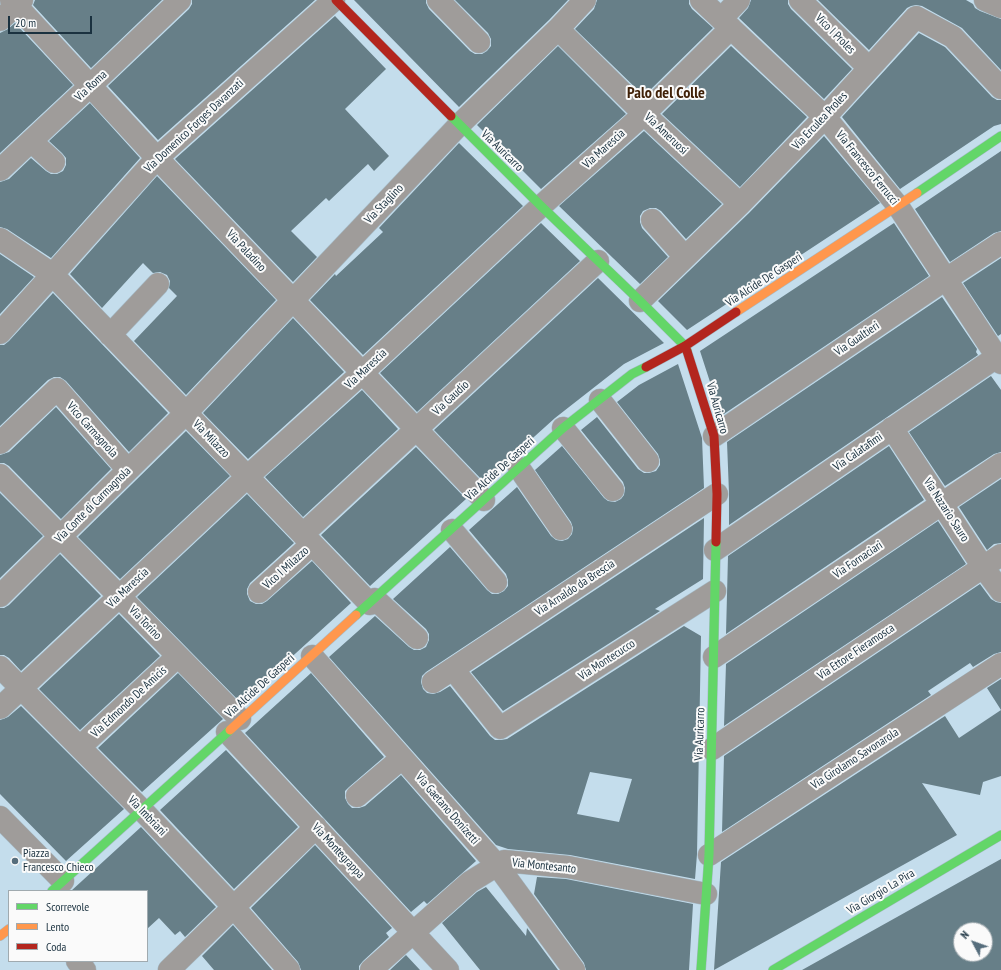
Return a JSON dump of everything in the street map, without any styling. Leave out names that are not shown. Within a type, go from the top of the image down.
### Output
[{"type":"street","name":"Via Roma","points":[[0,170],[180,0]]},
{"type":"street","name":"Via Auricarro","points":[[335,0],[459,126],[640,300],[685,346],[714,436],[717,494],[709,855],[701,970]]},
{"type":"street","name":"Via Domenico Forges Davanzati","points":[[0,333],[157,158],[335,0]]},
{"type":"street","points":[[438,0],[479,42]]},
{"type":"street","name":"Via Staglino","points":[[186,413],[459,126],[558,30],[585,0]]},
{"type":"street","name":"Via Francesco Ferrucci","points":[[701,0],[825,117],[898,206],[1000,358]]},
{"type":"street","name":"Via Marescia","points":[[0,708],[247,477],[362,373],[541,206],[644,114],[726,24],[739,0]]},
{"type":"street","name":"Vico I Proles","points":[[800,0],[869,68]]},
{"type":"street","points":[[985,0],[1001,7]]},
{"type":"street","name":"Via Paladino","points":[[16,2],[90,86],[157,158],[484,500]]},
{"type":"street","points":[[0,20],[16,2]]},
{"type":"street","name":"Via Erculea Proles","points":[[640,300],[740,204],[825,117],[916,17],[953,37],[1001,88]]},
{"type":"street","name":"Via Ameruosi","points":[[558,30],[644,114],[740,204]]},
{"type":"street","name":"Via Alcide De Gasperi","points":[[58,886],[563,428],[632,374],[685,346],[898,206],[1001,136]]},
{"type":"street","points":[[32,141],[54,162]]},
{"type":"street","points":[[652,220],[685,257]]},
{"type":"street","name":"Via Milazzo","points":[[0,239],[52,274],[307,539],[372,602],[417,638]]},
{"type":"street","name":"Via Gualtieri","points":[[714,436],[1001,243]]},
{"type":"street","name":"Via Gaudio","points":[[307,539],[416,430],[598,261]]},
{"type":"street","points":[[110,334],[158,284]]},
{"type":"street","name":"Via Calatafimi","points":[[715,550],[892,428],[1000,358]]},
{"type":"street","name":"Vico Carmagnola","points":[[0,443],[56,389],[128,470]]},
{"type":"street","points":[[600,400],[648,461]]},
{"type":"street","name":"Via Conte di Carmagnola","points":[[0,596],[186,413]]},
{"type":"street","points":[[563,428],[612,490]]},
{"type":"street","name":"Via Nazario Sauro","points":[[892,428],[1001,592]]},
{"type":"street","name":"Via Fornaciari","points":[[714,657],[1001,464]]},
{"type":"street","points":[[519,468],[561,529]]},
{"type":"street","name":"Via Torino","points":[[0,475],[178,656],[234,726]]},
{"type":"street","name":"Via Arnaldo da Brescia","points":[[433,682],[717,494]]},
{"type":"street","points":[[452,530],[496,582]]},
{"type":"street","name":"Vico I Milazzo","points":[[259,592],[307,539]]},
{"type":"street","name":"Via Ettore Fieramosca","points":[[712,749],[1001,555]]},
{"type":"street","name":"Via Montecucco","points":[[453,669],[500,728],[714,591]]},
{"type":"street","name":"Via Edmondo De Amicis","points":[[80,747],[178,656]]},
{"type":"street","name":"Via Gaetano Donizetti","points":[[312,656],[497,865],[574,970]]},
{"type":"street","name":"Via Girolamo Savonarola","points":[[709,855],[1001,664]]},
{"type":"street","name":"Via Imbriani","points":[[0,667],[142,810],[234,907],[289,970]]},
{"type":"street","name":"Via Montegrappa","points":[[234,726],[316,827],[448,970]]},
{"type":"street","points":[[357,796],[402,758]]},
{"type":"street","points":[[0,817],[58,886]]},
{"type":"street","points":[[168,970],[316,827]]},
{"type":"street","name":"Via Giorgio La Pira","points":[[773,970],[1001,835]]},
{"type":"street","name":"Via Montesanto","points":[[371,970],[470,882],[504,861],[568,867],[706,894]]},
{"type":"street","points":[[0,936],[8,930]]},
{"type":"street","points":[[78,962],[85,970]]},
{"type":"building","points":[[35,0],[162,0],[91,68],[33,5]]},
{"type":"building","points":[[192,0],[315,0],[158,140],[108,86],[189,9],[192,4]]},
{"type":"building","points":[[354,0],[426,0],[429,9],[470,51],[475,54],[482,54],[491,46],[491,39],[488,33],[455,0],[568,0],[459,107]]},
{"type":"building","points":[[597,0],[689,0],[689,4],[692,9],[713,28],[644,96],[575,29],[594,9]]},
{"type":"building","points":[[751,0],[788,0],[788,4],[791,9],[852,69],[824,99],[739,18],[748,8]]},
{"type":"building","points":[[818,0],[966,0],[980,11],[1001,19],[1001,70],[962,28],[922,6],[916,5],[907,8],[869,50]]},
{"type":"building","points":[[335,16],[386,69],[345,109],[389,156],[374,171],[368,164],[329,201],[326,198],[291,231],[317,257],[293,282],[175,159]]},
{"type":"building","points":[[15,23],[73,85],[0,153],[0,33]]},
{"type":"building","points":[[919,33],[945,47],[992,97],[997,100],[1001,100],[1001,124],[994,126],[900,189],[842,117]]},
{"type":"building","points":[[558,46],[626,114],[541,189],[477,125]]},
{"type":"building","points":[[731,46],[807,117],[740,187],[662,114]]},
{"type":"building","points":[[90,103],[140,158],[51,258],[7,229],[0,227],[0,182],[9,179],[31,158],[51,174],[57,174],[63,171],[66,165],[66,158],[49,141]]},
{"type":"building","points":[[644,131],[722,204],[686,239],[661,211],[656,208],[650,208],[643,211],[640,216],[642,228],[668,257],[640,284],[559,206]]},
{"type":"building","points":[[824,136],[880,203],[687,330],[658,301],[749,213]]},
{"type":"building","points":[[459,143],[523,206],[363,355],[310,300],[335,274],[336,276],[383,232],[379,228]]},
{"type":"building","points":[[1001,151],[1001,231],[994,233],[950,262],[915,209]]},
{"type":"building","points":[[157,176],[276,300],[186,395],[134,341],[177,296],[169,288],[170,281],[167,275],[160,272],[153,273],[143,263],[102,308],[70,274]]},
{"type":"building","points":[[541,223],[580,261],[417,412],[380,373]]},
{"type":"building","points":[[894,223],[929,276],[721,416],[700,351]]},
{"type":"building","points":[[0,254],[34,277],[0,314]]},
{"type":"building","points":[[1001,258],[1001,334],[998,336],[963,283]]},
{"type":"building","points":[[598,278],[664,343],[624,364],[555,418],[484,482],[434,430]]},
{"type":"building","points":[[53,293],[168,413],[129,452],[66,381],[60,377],[54,377],[48,380],[0,426],[0,345],[4,345],[9,341]]},
{"type":"building","points":[[942,297],[977,349],[976,352],[978,355],[729,525],[727,442]]},
{"type":"building","points":[[293,318],[344,372],[248,459],[203,413]]},
{"type":"building","points":[[678,364],[702,438],[704,488],[426,672],[422,676],[421,682],[423,689],[427,693],[433,694],[450,686],[490,736],[495,740],[501,740],[507,739],[684,626],[701,636],[697,854],[695,879],[570,855],[508,849],[496,845],[329,657],[375,616],[409,647],[414,650],[420,650],[426,647],[429,640],[429,634],[426,629],[393,599],[450,547],[487,590],[492,594],[498,594],[504,591],[508,586],[506,574],[469,530],[517,487],[551,536],[556,540],[562,541],[568,539],[572,534],[573,528],[571,522],[535,470],[562,446],[604,498],[608,501],[615,502],[621,499],[624,495],[625,488],[623,482],[581,430],[597,417],[638,469],[644,473],[656,471],[660,465],[658,454],[617,402],[639,385]],"holes":[[[590,772],[632,779],[619,822],[577,814]]]},
{"type":"building","points":[[991,376],[1001,390],[1001,452],[994,454],[945,486],[909,432]]},
{"type":"building","points":[[362,390],[398,429],[303,517],[265,477]]},
{"type":"building","points":[[56,407],[111,469],[61,519],[9,466],[4,463],[0,463],[0,455],[9,452]]},
{"type":"building","points":[[186,431],[230,476],[120,579],[78,537]]},
{"type":"building","points":[[889,446],[924,500],[726,634],[728,556]]},
{"type":"building","points":[[416,447],[466,499],[370,586],[321,535]]},
{"type":"building","points":[[1001,479],[1001,543],[994,544],[987,550],[959,507]]},
{"type":"building","points":[[0,493],[43,536],[0,578]]},
{"type":"building","points":[[247,494],[294,543],[250,583],[247,589],[247,594],[250,601],[256,604],[262,604],[267,601],[312,561],[351,603],[241,703],[137,597]]},
{"type":"building","points":[[704,518],[703,579],[655,609],[660,611],[503,711],[471,672]]},
{"type":"building","points":[[938,521],[966,564],[724,726],[726,664]]},
{"type":"building","points":[[60,554],[101,596],[21,671],[9,658],[4,655],[0,655],[0,608],[4,608],[9,605]]},
{"type":"building","points":[[980,584],[991,599],[1001,603],[1001,652],[994,654],[973,667],[970,663],[928,691],[931,695],[722,832],[724,756]]},
{"type":"building","points":[[119,614],[160,656],[80,730],[39,689]]},
{"type":"building","points":[[178,673],[223,719],[142,792],[98,748]]},
{"type":"building","points":[[311,673],[384,757],[345,791],[345,798],[348,804],[352,808],[365,806],[401,775],[476,861],[427,904],[424,901],[411,912],[245,733]]},
{"type":"building","points":[[1001,679],[1001,710],[987,688]]},
{"type":"building","points":[[21,706],[124,809],[66,861],[0,794],[0,720],[8,717]]},
{"type":"building","points":[[1001,710],[1001,776],[983,782],[980,795],[922,783],[957,835],[714,970],[721,862],[945,716],[959,738]]},
{"type":"building","points":[[226,750],[298,827],[234,889],[160,810]]},
{"type":"building","points":[[141,827],[216,907],[185,937],[180,931],[175,935],[159,918],[148,928],[148,890],[72,890]]},
{"type":"building","points":[[315,845],[392,928],[386,933],[389,937],[363,961],[359,966],[359,970],[301,970],[298,962],[251,908]]},
{"type":"building","points":[[1001,859],[1001,970],[802,970]]},
{"type":"building","points":[[537,877],[566,879],[693,904],[689,970],[586,970],[584,963],[534,894]]},
{"type":"building","points":[[486,887],[526,936],[527,928],[558,970],[480,970],[442,923],[477,892]]},
{"type":"building","points":[[233,925],[272,970],[214,970],[202,956]]},
{"type":"building","points":[[406,955],[420,970],[390,970]]},
{"type":"traffic: fast","points":[[451,116],[541,206],[640,301],[685,346],[687,351]]},
{"type":"traffic: fast","points":[[917,193],[1001,136]]},
{"type":"traffic: fast","points":[[356,615],[563,428],[632,374],[646,367]]},
{"type":"traffic: fast","points":[[701,970],[709,855],[716,542]]},
{"type":"traffic: fast","points":[[53,890],[230,730]]},
{"type":"traffic: fast","points":[[773,970],[1001,835]]},
{"type":"traffic: slow","points":[[736,312],[917,193]]},
{"type":"traffic: slow","points":[[230,730],[356,615]]},
{"type":"traffic: slow","points":[[0,936],[8,930]]},
{"type":"traffic: jam","points":[[336,0],[451,116]]},
{"type":"traffic: jam","points":[[646,367],[685,346],[736,312]]},
{"type":"traffic: jam","points":[[687,351],[714,436],[717,494],[716,542]]},
{"type":"place","name":"Piazza Francesco Chieco","points":[[15,861]]},
{"type":"district","name":"Palo del Colle","points":[[666,93]]}]
